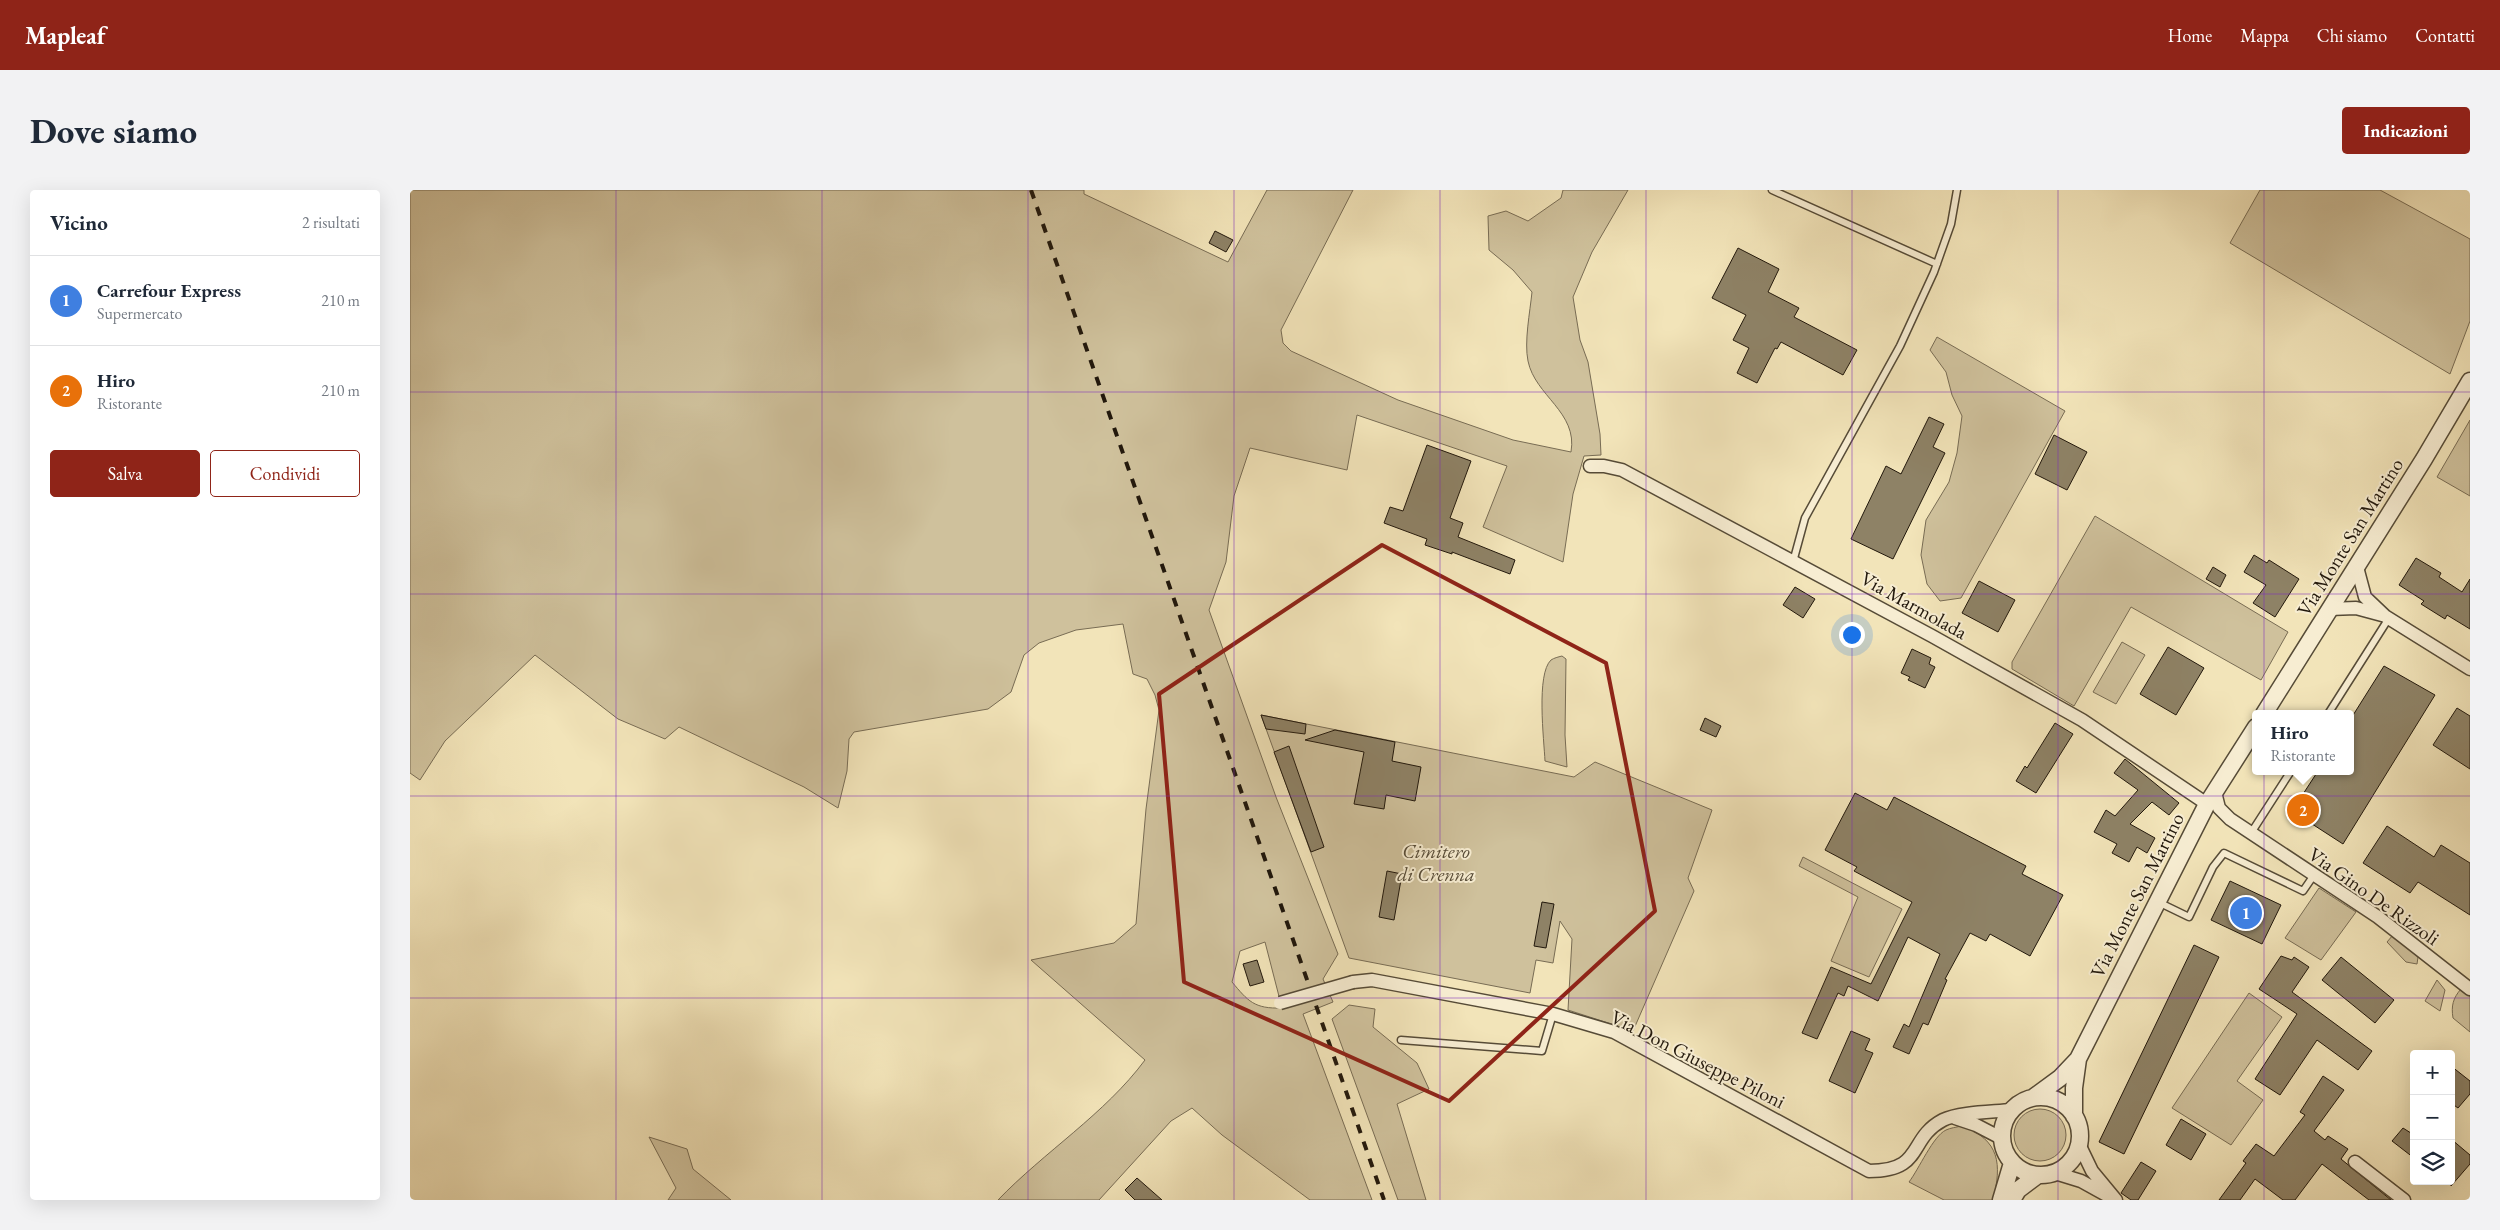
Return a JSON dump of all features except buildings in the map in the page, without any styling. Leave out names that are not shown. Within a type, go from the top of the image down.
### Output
[{"type":"street","name":"Via Monte San Martino","points":[[2266,710],[2424,460],[2470,381]]},
{"type":"street","name":"Via Marmolada","points":[[1590,466],[1604,466],[1622,470],[2082,720],[2207,805]]},
{"type":"street","points":[[2357,567],[2365,597],[2387,617],[2470,669]]},
{"type":"street","points":[[2329,609],[2356,608],[2387,617]]},
{"type":"street","name":"Via Monte San Martino","points":[[2034,1098],[2060,1078],[2078,1059],[2207,805],[2252,733]]},
{"type":"street","name":"Via Gino De Rizzoli","points":[[2207,805],[2217,817],[2230,819]]},
{"type":"street","name":"Via Gino De Rizzoli","points":[[2207,805],[2219,808],[2230,819],[2378,917],[2470,989]]},
{"type":"street","name":"Via Don Giuseppe Piloni","points":[[1280,1004],[1353,982],[1372,980],[1552,1014],[1614,1032],[1869,1171],[1889,1171],[1900,1166],[1918,1148],[1928,1132],[1944,1120],[1953,1117],[2011,1110]]},
{"type":"street","name":"Via Monte San Martino","points":[[2074,1116],[2074,1088],[2078,1059]]},
{"type":"street","points":[[2055,1173],[2066,1166],[2074,1156],[2079,1144],[2080,1135],[2074,1116],[2067,1107],[2057,1101],[2034,1098],[2021,1102],[2011,1110],[2002,1128],[2001,1138],[2004,1152],[2012,1163],[2020,1169],[2038,1175],[2055,1173],[2080,1181],[2115,1200]]},
{"type":"street","points":[[1953,1117],[1976,1125],[2001,1138]]},
{"type":"street","points":[[2079,1144],[2092,1171],[2115,1200]]},
{"type":"street","points":[[2355,1162],[2404,1200]]},
{"type":"street","points":[[2001,1200],[2012,1163]]},
{"type":"street","points":[[2012,1200],[2018,1190],[2038,1175]]},
{"type":"lane","points":[[1772,190],[1937,264]]},
{"type":"lane","points":[[1793,562],[1805,518],[1900,346],[1937,264],[1952,224],[1956,190]]},
{"type":"lane","points":[[2330,710],[2387,617]]},
{"type":"lane","points":[[2252,833],[2288,775]]},
{"type":"lane","points":[[2158,902],[2189,917],[2213,867],[2224,853],[2303,891],[2314,875]]},
{"type":"lane","points":[[1401,1040],[1542,1051],[1552,1014]]},
{"type":"highlighted area","points":[[1382,545],[1606,663],[1655,911],[1449,1101],[1184,982],[1159,694]]},
{"type":"green space","points":[[410,190],[1084,190],[1084,194],[1228,262],[1267,190],[1353,190],[1281,330],[1283,343],[1291,351],[1398,400],[1513,440],[1571,452],[1571,438],[1568,426],[1532,373],[1528,361],[1527,336],[1532,292],[1513,270],[1489,250],[1488,216],[1506,211],[1528,221],[1561,198],[1563,190],[1628,190],[1592,252],[1573,297],[1580,340],[1588,362],[1600,434],[1601,455],[1584,456],[1573,494],[1563,562],[1483,527],[1507,466],[1357,415],[1347,470],[1250,448],[1234,496],[1226,562],[1209,610],[1276,797],[1338,954],[1323,979],[1333,1002],[1303,1014],[1372,1200],[1310,1200],[1222,1135],[1192,1108],[1171,1121],[1099,1200],[998,1200],[1112,1098],[1145,1060],[1031,960],[1114,943],[1136,924],[1146,809],[1159,710],[1155,695],[1147,679],[1133,674],[1123,624],[1076,630],[1039,643],[1024,655],[1011,692],[988,709],[854,732],[849,739],[847,771],[838,808],[804,787],[679,727],[665,739],[618,719],[535,655],[445,741],[420,780],[410,773]],"holes":[[[1265,942],[1282,1008],[1265,1007],[1252,1002],[1232,982],[1240,951]]]},
{"type":"green space","points":[[2260,190],[2380,190],[2470,239],[2470,321],[2450,374],[2230,243]]},
{"type":"green space","points":[[1937,337],[2065,411],[1961,598],[1940,601],[1927,584],[1921,555],[1926,520],[1949,482],[1957,453],[1962,416],[1952,395],[1946,372],[1930,350]]},
{"type":"green space","points":[[2470,420],[2470,496],[2437,477]]},
{"type":"green space","points":[[2095,516],[2288,632],[2261,680],[2131,607],[2074,706],[2012,669],[2012,662]]},
{"type":"green space","points":[[2122,642],[2145,655],[2116,704],[2093,692]]},
{"type":"green space","points":[[1562,656],[1566,659],[1565,735],[1567,767],[1545,761],[1543,724],[1542,693],[1546,667],[1551,660]]},
{"type":"green space","name":"Cimitero di Crenna","points":[[1261,715],[1574,777],[1595,762],[1712,810],[1688,878],[1694,891],[1633,1031],[1568,1010],[1572,939],[1560,921],[1553,963],[1536,960],[1530,993],[1349,958]]},
{"type":"green space","points":[[1803,857],[1902,909],[1869,977],[1831,961],[1858,897],[1799,866]]},
{"type":"green space","points":[[2319,888],[2356,912],[2321,960],[2285,938]]},
{"type":"green space","points":[[2393,935],[2418,957],[2417,964],[2406,962],[2387,942]]},
{"type":"green space","points":[[2437,980],[2445,990],[2440,1011],[2425,1001]]},
{"type":"green space","points":[[2461,989],[2470,997],[2470,1032],[2453,1018],[2453,1002]]},
{"type":"green space","points":[[2249,993],[2282,1017],[2237,1081],[2263,1100],[2231,1145],[2172,1108]]},
{"type":"green space","points":[[1349,1005],[1375,1009],[1373,1027],[1417,1063],[1429,1089],[1397,1104],[1426,1200],[1398,1200],[1332,1019]]},
{"type":"green space","points":[[2040,1109],[2050,1111],[2058,1117],[2064,1125],[2066,1135],[2064,1145],[2058,1153],[2050,1159],[2040,1161],[2030,1159],[2022,1153],[2016,1145],[2014,1135],[2016,1125],[2022,1117],[2030,1111]]},
{"type":"green space","points":[[1962,1126],[1984,1138],[1991,1146],[1995,1155],[1997,1175],[1993,1200],[1944,1200],[1909,1182],[1941,1133],[1948,1129]]},
{"type":"green space","points":[[649,1137],[687,1149],[693,1169],[731,1200],[668,1200],[676,1188]]},
{"type":"railway","points":[[1031,190],[1384,1200]]},
{"type":"place","name":"Hiro","points":[[2303,810]]},
{"type":"place","name":"Carrefour Express","points":[[2246,913]]}]
